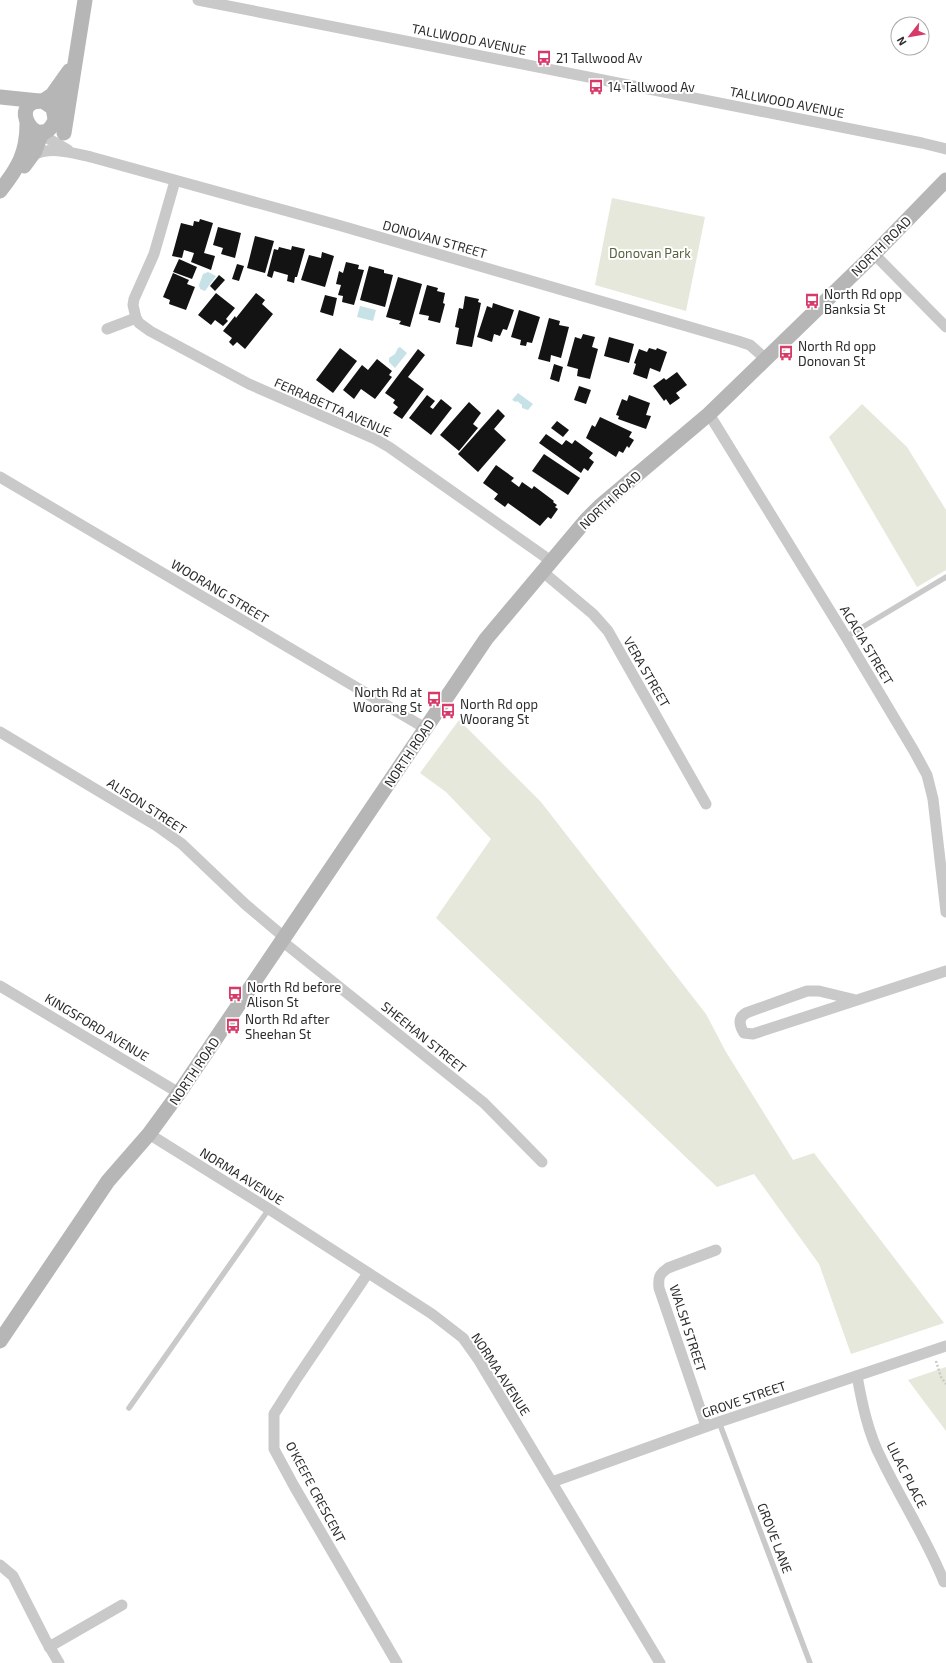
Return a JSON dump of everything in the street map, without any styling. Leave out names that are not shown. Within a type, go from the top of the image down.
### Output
[{"type":"street","points":[[64,133],[85,0]]},
{"type":"street","name":"TALLWOOD AVENUE","points":[[198,0],[946,149]]},
{"type":"street","points":[[3,186],[25,150],[26,111],[28,107],[49,98],[75,58]]},
{"type":"street","points":[[3,186],[33,155],[43,132],[53,126],[72,80]]},
{"type":"street","points":[[0,97],[41,101],[53,108],[56,119]]},
{"type":"street","points":[[0,103],[16,109],[32,130],[43,132]]},
{"type":"street","name":"DONOVAN STREET","points":[[43,132],[53,142],[75,154]]},
{"type":"street","name":"DONOVAN STREET","points":[[64,133],[68,144],[91,157]]},
{"type":"street","name":"DONOVAN STREET","points":[[33,155],[51,150],[91,157],[345,227],[738,341],[750,345],[766,359]]},
{"type":"street","name":"NORTH ROAD","points":[[0,1341],[108,1181],[149,1134],[179,1093],[486,639],[593,512],[709,414],[874,254],[946,180]]},
{"type":"street","points":[[107,329],[136,318],[133,305],[134,298],[154,254],[175,181]]},
{"type":"street","points":[[874,254],[946,327]]},
{"type":"street","name":"FERRABETTA AVENUE","points":[[136,318],[144,327],[249,384],[375,439],[389,447],[547,567]]},
{"type":"street","name":"ACACIA STREET","points":[[709,414],[846,637],[927,775],[933,799],[946,912]]},
{"type":"street","name":"WOORANG STREET","points":[[0,477],[425,728]]},
{"type":"street","name":"VERA STREET","points":[[547,567],[608,631],[706,804]]},
{"type":"street","name":"ALISON STREET","points":[[0,732],[157,826],[182,844],[283,939]]},
{"type":"street","name":"SHEEHAN STREET","points":[[283,939],[484,1103],[542,1162]]},
{"type":"street","points":[[856,1000],[819,991],[807,991],[746,1013],[742,1016],[740,1028],[744,1033],[753,1034],[856,1000],[946,970]]},
{"type":"street","name":"KINGSFORD AVENUE","points":[[0,986],[179,1093]]},
{"type":"street","name":"NORMA AVENUE","points":[[149,1134],[432,1314],[463,1338],[478,1359],[660,1663]]},
{"type":"street","name":"WALSH STREET","points":[[706,1426],[659,1288],[658,1278],[662,1272],[668,1268],[716,1250]]},
{"type":"street","name":"O'KEEFE CRESCENT","points":[[368,1273],[274,1414],[274,1449],[397,1663]]},
{"type":"street","name":"GROVE STREET","points":[[552,1482],[706,1426],[946,1346]]},
{"type":"street","name":"LILAC PLACE","points":[[857,1376],[862,1402],[880,1456],[934,1557],[944,1582]]},
{"type":"street","points":[[0,1565],[14,1576],[58,1663]]},
{"type":"street","points":[[49,1647],[122,1605]]},
{"type":"lane","points":[[846,637],[946,577]]},
{"type":"lane","points":[[129,1408],[269,1209]]},
{"type":"lane","name":"GROVE LANE","points":[[719,1422],[810,1663]]},
{"type":"path","points":[[933,1351],[941,1377],[946,1384]]},
{"type":"green space","name":"Donovan Park","points":[[612,198],[705,217],[686,311],[595,285]]},
{"type":"green space","points":[[862,404],[907,447],[946,510],[946,570],[917,587],[829,437]]},
{"type":"green space","points":[[459,720],[541,802],[706,1014],[726,1052],[793,1160],[814,1153],[944,1323],[851,1354],[819,1264],[754,1174],[717,1187],[436,918],[491,839],[446,792],[420,773]]},
{"type":"green space","points":[[946,1367],[946,1431],[908,1380]]},
{"type":"water","points":[[208,272],[216,276],[205,291],[200,289],[199,285],[203,274]]},
{"type":"water","points":[[360,306],[376,310],[373,321],[357,317]]},
{"type":"water","points":[[400,347],[407,353],[395,368],[389,362],[389,358],[395,354]]},
{"type":"water","points":[[518,393],[533,404],[528,410],[522,408],[522,405],[517,401],[512,400]]},
{"type":"building","points":[[200,219],[213,223],[204,253],[215,256],[211,270],[191,262],[194,253],[184,250],[182,258],[172,256],[181,223],[193,226],[194,221],[199,222]]},
{"type":"building","points":[[218,227],[241,233],[235,258],[221,254],[223,248],[213,245]]},
{"type":"building","points":[[255,236],[274,241],[265,273],[247,268]]},
{"type":"building","points":[[292,246],[305,249],[294,283],[287,281],[288,275],[274,271],[272,278],[267,276],[274,249],[278,250],[279,247],[291,250]]},
{"type":"building","points":[[322,252],[334,256],[325,287],[301,280],[309,255],[321,258]]},
{"type":"building","points":[[179,259],[197,267],[192,279],[173,272]]},
{"type":"building","points":[[346,262],[359,265],[358,269],[364,270],[354,305],[342,302],[343,296],[338,295],[341,285],[336,284],[339,271],[343,273]]},
{"type":"building","points":[[237,264],[244,266],[239,281],[232,279]]},
{"type":"building","points":[[369,266],[384,270],[384,273],[393,275],[385,307],[360,300]]},
{"type":"building","points":[[173,273],[189,280],[187,284],[195,287],[186,310],[169,304],[170,300],[163,297]]},
{"type":"building","points":[[219,275],[225,280],[215,291],[210,286]]},
{"type":"building","points":[[398,277],[422,284],[410,327],[399,324],[401,321],[386,317]]},
{"type":"building","points":[[427,285],[438,288],[437,291],[445,293],[443,303],[445,304],[440,323],[428,320],[429,316],[419,314]]},
{"type":"building","points":[[216,293],[235,308],[226,319],[228,321],[223,326],[215,320],[211,325],[198,315]]},
{"type":"building","points":[[256,293],[265,300],[262,304],[273,314],[245,349],[237,342],[233,346],[229,342],[232,338],[223,331],[235,316],[236,318]]},
{"type":"building","points":[[325,295],[337,298],[333,316],[320,312]]},
{"type":"building","points":[[465,296],[479,299],[478,302],[481,303],[472,347],[456,344],[459,328],[455,327],[459,308],[463,309]]},
{"type":"building","points":[[493,303],[514,310],[507,330],[503,329],[500,336],[494,334],[492,342],[477,337],[487,306],[492,308]]},
{"type":"building","points":[[519,310],[540,317],[532,343],[527,342],[526,346],[520,345],[521,340],[511,337]]},
{"type":"building","points":[[549,318],[560,321],[559,325],[569,327],[561,358],[551,355],[550,362],[538,359]]},
{"type":"building","points":[[583,334],[595,337],[592,347],[598,349],[590,379],[577,376],[578,369],[567,366],[575,337],[581,339]]},
{"type":"building","points":[[609,337],[634,344],[629,363],[604,356]]},
{"type":"building","points":[[340,348],[357,361],[333,393],[316,380]]},
{"type":"building","points":[[649,348],[656,350],[657,348],[667,352],[660,372],[650,368],[647,379],[633,374],[636,364],[634,363],[639,349],[647,352]]},
{"type":"building","points":[[418,349],[425,355],[408,377],[424,389],[402,419],[393,413],[398,407],[393,403],[395,400],[385,393]]},
{"type":"building","points":[[377,359],[392,371],[389,375],[392,377],[375,399],[361,389],[354,399],[343,390],[362,365],[368,370]]},
{"type":"building","points":[[554,364],[563,367],[559,382],[550,379]]},
{"type":"building","points":[[677,372],[687,385],[676,393],[680,398],[670,405],[666,399],[664,401],[653,386],[664,378],[666,380]]},
{"type":"building","points":[[579,386],[591,390],[586,404],[574,400]]},
{"type":"building","points":[[427,395],[435,401],[430,407],[433,409],[441,399],[452,408],[431,435],[409,418]]},
{"type":"building","points":[[629,395],[650,403],[646,415],[651,416],[646,429],[618,419],[619,416],[616,415],[622,399],[627,401]]},
{"type":"building","points":[[469,402],[481,413],[473,424],[478,428],[459,451],[440,435]]},
{"type":"building","points":[[498,409],[505,416],[494,429],[506,440],[478,472],[458,454]]},
{"type":"building","points":[[600,417],[632,432],[629,437],[634,440],[629,448],[627,446],[623,453],[619,451],[616,457],[586,438],[592,425],[595,427]]},
{"type":"building","points":[[557,421],[569,430],[563,437],[551,428]]},
{"type":"building","points":[[546,434],[562,445],[566,440],[572,444],[575,440],[593,453],[589,458],[594,462],[588,471],[584,468],[581,473],[539,443]]},
{"type":"building","points":[[544,454],[580,478],[568,495],[532,471]]},
{"type":"building","points":[[496,465],[514,478],[511,481],[519,487],[522,482],[532,489],[534,486],[554,501],[553,502],[557,505],[555,507],[558,509],[551,519],[548,517],[540,526],[508,503],[505,507],[494,499],[498,494],[483,483]]},
{"type":"place","name":"21 Tallwood Av","points":[[544,58]]},
{"type":"place","name":"14 Tallwood Av","points":[[596,87]]},
{"type":"place","name":"North Rd opp Banksia St","points":[[812,301]]},
{"type":"place","name":"North Rd opp Donovan St","points":[[786,353]]},
{"type":"place","name":"North Rd at Woorang St","points":[[434,699]]},
{"type":"place","name":"North Rd opp Woorang St","points":[[448,711]]},
{"type":"place","name":"North Rd before Alison St","points":[[235,994]]},
{"type":"place","name":"North Rd after Sheehan St","points":[[233,1026]]}]
